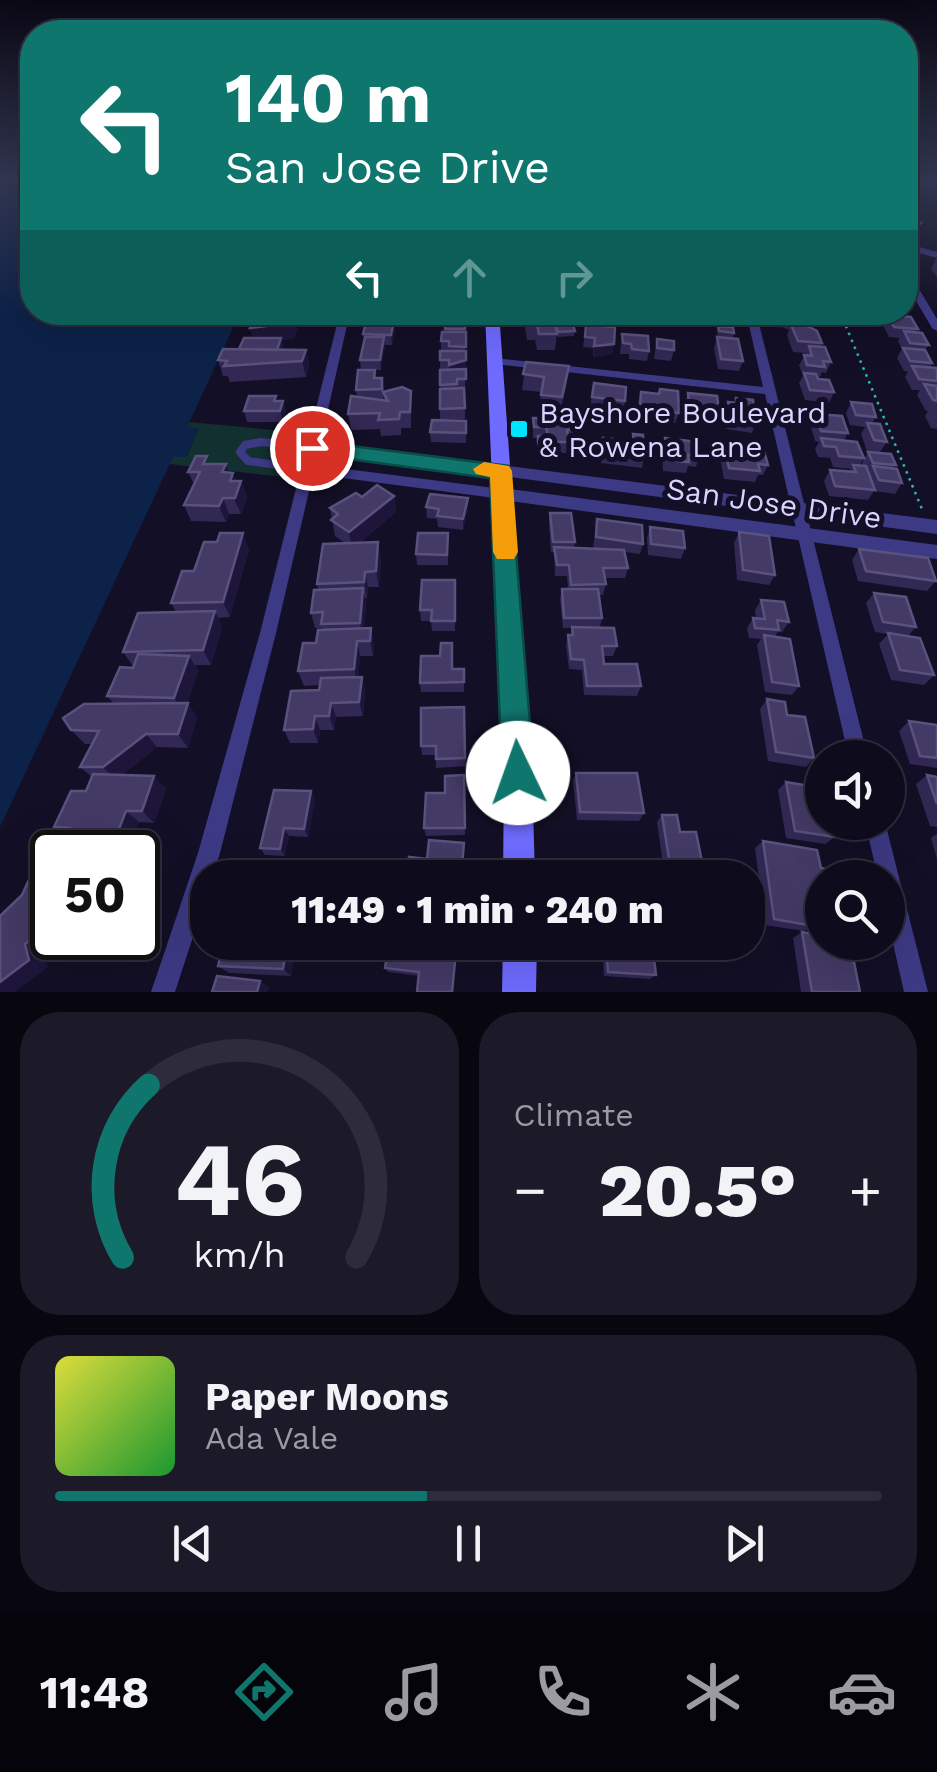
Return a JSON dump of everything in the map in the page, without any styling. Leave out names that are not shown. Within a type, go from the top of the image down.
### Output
[{"type":"main road","points":[[493,325],[518,773],[519,860]]},
{"type":"main road","points":[[519,992],[520,960]]},
{"type":"street","points":[[918,296],[937,328]]},
{"type":"street","points":[[163,992],[209,854],[268,634],[342,325]]},
{"type":"street","points":[[754,325],[855,740]]},
{"type":"street","points":[[494,361],[771,391]]},
{"type":"street","name":"San Jose Drive","points":[[312,448],[804,534],[937,552]]},
{"type":"street","name":"San Jose Drive","points":[[307,469],[798,509],[933,526]]},
{"type":"street","points":[[879,840],[916,992]]},
{"type":"lane","points":[[307,469],[248,461],[240,452],[245,445],[261,442],[312,448]]},
{"type":"path","points":[[846,325],[933,526]]},
{"type":"green space","points":[[189,422],[305,433],[292,478],[169,464],[173,456],[187,456],[198,430],[187,428]]},
{"type":"water","points":[[0,226],[20,226],[20,325],[234,325],[187,427],[199,429],[186,457],[173,457],[0,827]]},
{"type":"building","points":[[365,325],[393,325],[391,335],[363,334]]},
{"type":"building","points":[[445,325],[465,325],[465,329],[445,329]]},
{"type":"building","points":[[537,325],[555,325],[557,334],[539,334]]},
{"type":"building","points":[[573,325],[575,331],[558,332],[556,326]]},
{"type":"building","points":[[586,325],[615,327],[614,344],[594,346],[595,338],[585,337]]},
{"type":"building","points":[[791,325],[817,331],[822,343],[798,341]]},
{"type":"building","points":[[916,325],[918,329],[894,327]]},
{"type":"building","points":[[718,326],[733,327],[734,333],[719,331]]},
{"type":"building","points":[[904,331],[922,333],[929,345],[910,343]]},
{"type":"building","points":[[442,332],[466,332],[466,347],[441,341]]},
{"type":"building","points":[[622,334],[648,336],[649,351],[632,349],[631,344],[623,343]]},
{"type":"building","points":[[365,337],[384,337],[380,360],[360,360]]},
{"type":"building","points":[[717,337],[738,339],[743,361],[721,359]]},
{"type":"building","points":[[244,338],[281,338],[277,350],[239,349]]},
{"type":"building","points":[[657,339],[674,341],[674,350],[657,348]]},
{"type":"building","points":[[809,346],[825,347],[831,362],[823,361],[825,367],[807,365],[804,355],[812,356]]},
{"type":"building","points":[[903,348],[925,350],[932,363],[910,361]]},
{"type":"building","points":[[223,349],[306,350],[302,361],[224,366],[227,361],[218,360]]},
{"type":"building","points":[[440,351],[466,351],[466,360],[449,365],[449,360],[440,360]]},
{"type":"building","points":[[526,362],[569,366],[562,397],[541,395],[544,377],[523,374]]},
{"type":"building","points":[[912,366],[937,368],[937,381],[919,379]]},
{"type":"building","points":[[466,369],[466,379],[440,385],[440,370]]},
{"type":"building","points":[[358,370],[375,370],[374,378],[382,378],[382,389],[356,390]]},
{"type":"building","points":[[804,373],[829,380],[834,392],[810,390]]},
{"type":"building","points":[[594,383],[626,387],[625,401],[592,397]]},
{"type":"building","points":[[924,384],[937,386],[937,401],[933,400]]},
{"type":"building","points":[[402,387],[411,391],[410,412],[400,412],[399,419],[378,420],[380,413],[348,414],[351,396],[388,401],[383,392]]},
{"type":"building","points":[[464,388],[465,408],[440,409],[440,389]]},
{"type":"building","points":[[660,389],[678,391],[679,413],[640,408],[641,392],[659,394]]},
{"type":"building","points":[[688,393],[717,396],[719,410],[689,407]]},
{"type":"building","points":[[249,396],[276,396],[274,401],[283,401],[280,411],[244,411]]},
{"type":"building","points":[[736,398],[753,400],[756,422],[730,419],[728,402],[736,403]]},
{"type":"building","points":[[851,402],[872,404],[876,417],[856,415]]},
{"type":"building","points":[[816,414],[842,416],[848,433],[821,431]]},
{"type":"building","points":[[533,418],[574,418],[576,430],[567,430],[569,442],[538,442],[538,436],[548,436],[546,427],[534,427]]},
{"type":"building","points":[[432,420],[466,421],[466,433],[430,432]]},
{"type":"building","points":[[867,423],[880,424],[887,442],[874,440]]},
{"type":"building","points":[[633,434],[643,435],[644,457],[603,453],[603,438],[634,441]]},
{"type":"building","points":[[665,438],[698,442],[699,456],[688,455],[689,462],[667,460]]},
{"type":"building","points":[[821,438],[857,442],[864,458],[839,456],[836,447],[824,446]]},
{"type":"building","points":[[724,447],[764,451],[768,465],[758,464],[760,471],[729,468]]},
{"type":"building","points":[[868,452],[891,454],[896,465],[873,463]]},
{"type":"building","points":[[196,456],[207,456],[203,464],[226,464],[222,472],[233,473],[230,481],[241,481],[235,498],[223,498],[219,506],[184,505],[200,472],[188,472]]},
{"type":"building","points":[[853,465],[866,466],[875,490],[835,486],[830,470],[856,472]]},
{"type":"building","points":[[873,466],[897,469],[902,483],[879,480]]},
{"type":"building","points":[[377,485],[394,496],[349,532],[331,520],[338,514],[330,508],[356,493],[362,497]]},
{"type":"building","points":[[430,494],[468,498],[463,519],[437,516],[439,509],[426,507]]},
{"type":"building","points":[[550,513],[571,513],[575,542],[553,542]]},
{"type":"building","points":[[597,519],[642,525],[643,544],[596,537]]},
{"type":"building","points":[[650,527],[683,531],[685,548],[651,544]]},
{"type":"building","points":[[739,532],[769,536],[775,575],[743,570]]},
{"type":"building","points":[[220,533],[243,533],[223,602],[171,603],[182,571],[194,571],[204,542],[217,542]]},
{"type":"building","points":[[418,533],[448,533],[447,555],[416,554]]},
{"type":"building","points":[[378,542],[376,571],[365,572],[364,582],[317,584],[323,544]]},
{"type":"building","points":[[554,547],[624,550],[628,568],[603,568],[606,584],[571,585],[569,565],[557,565]]},
{"type":"building","points":[[859,549],[928,558],[936,581],[866,571]]},
{"type":"building","points":[[422,580],[455,580],[455,621],[431,621],[432,610],[420,610]]},
{"type":"building","points":[[363,588],[360,623],[321,624],[323,612],[311,613],[314,590]]},
{"type":"building","points":[[562,589],[598,589],[602,618],[564,618]]},
{"type":"building","points":[[874,593],[906,597],[916,627],[883,622]]},
{"type":"building","points":[[761,600],[784,602],[789,622],[777,620],[779,630],[755,628],[753,618],[765,619]]},
{"type":"building","points":[[215,611],[203,650],[123,652],[138,613]]},
{"type":"building","points":[[572,627],[614,628],[617,646],[602,646],[604,664],[637,664],[641,686],[587,686],[584,660],[571,659],[568,635],[573,635]]},
{"type":"building","points":[[371,628],[370,641],[357,641],[354,669],[298,671],[303,643],[316,643],[318,630]]},
{"type":"building","points":[[888,633],[920,638],[934,675],[900,670]]},
{"type":"building","points":[[764,635],[790,639],[799,686],[772,682]]},
{"type":"building","points":[[441,643],[452,643],[452,669],[464,669],[464,682],[420,683],[421,656],[440,656]]},
{"type":"building","points":[[138,654],[189,656],[174,698],[107,696],[120,667],[133,668]]},
{"type":"building","points":[[362,677],[359,702],[331,703],[329,716],[315,716],[313,729],[284,730],[291,691],[319,690],[321,678]]},
{"type":"building","points":[[767,699],[785,702],[787,715],[805,717],[810,740],[805,740],[805,757],[776,752]]},
{"type":"building","points":[[188,703],[178,734],[146,734],[103,767],[80,767],[99,731],[71,730],[63,718],[84,704]]},
{"type":"building","points":[[464,707],[465,758],[436,759],[436,746],[421,746],[421,708]]},
{"type":"building","points":[[909,721],[937,725],[937,758],[920,756]]},
{"type":"building","points":[[576,773],[637,773],[644,813],[580,812]]},
{"type":"building","points":[[93,774],[154,776],[142,811],[126,811],[119,829],[135,830],[54,827],[71,791],[86,791]]},
{"type":"building","points":[[464,775],[465,828],[424,828],[426,793],[445,793],[445,776]]},
{"type":"building","points":[[927,775],[937,777],[937,804]]},
{"type":"building","points":[[786,782],[805,785],[805,832],[795,831]]},
{"type":"building","points":[[274,790],[311,791],[304,829],[284,828],[280,849],[260,848]]},
{"type":"building","points":[[662,815],[677,815],[680,832],[696,832],[702,860],[669,860]]},
{"type":"building","points":[[429,840],[464,843],[463,860],[409,860],[427,859]]},
{"type":"building","points":[[763,841],[817,850],[819,860],[805,860],[805,925],[774,919]]},
{"type":"building","points":[[30,877],[30,940],[25,944],[29,960],[0,982],[0,916],[22,895]]},
{"type":"building","points":[[220,960],[285,960],[283,969],[218,966]]},
{"type":"building","points":[[386,960],[455,960],[452,992],[417,992],[419,972],[385,968]]},
{"type":"building","points":[[607,960],[654,960],[656,975],[608,972]]},
{"type":"building","points":[[807,960],[854,960],[860,992],[812,992]]},
{"type":"building","points":[[217,976],[260,981],[257,992],[212,992]]},
{"type":"slow traffic","points":[[484,469],[501,471],[506,552]]},
{"type":"place","name":"Bayshore Boulevard & Rowena Lane","points":[[519,429]]},
{"type":"route","points":[[312,448],[501,471],[518,773]]}]
